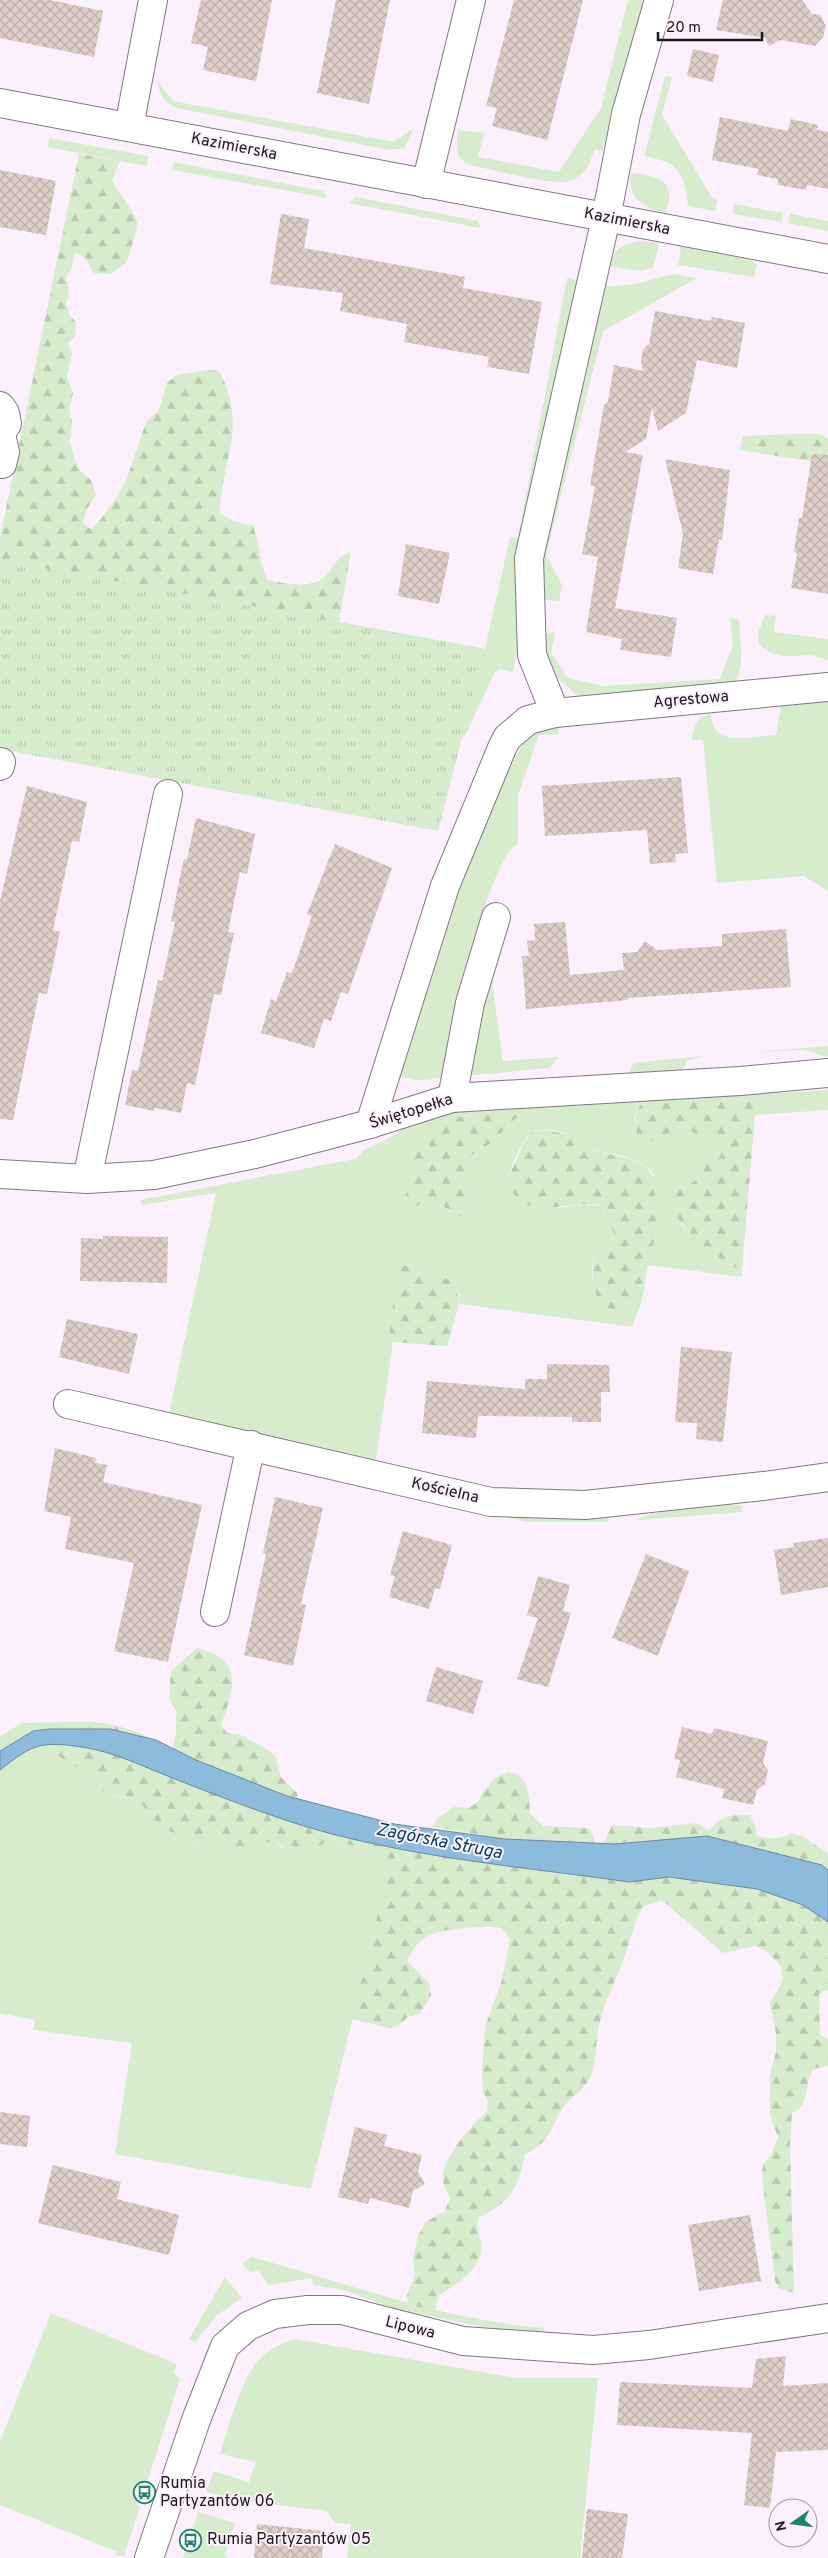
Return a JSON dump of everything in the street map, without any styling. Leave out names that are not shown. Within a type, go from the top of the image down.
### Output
[{"type":"street","points":[[129,127],[153,0]]},
{"type":"street","points":[[426,184],[471,0]]},
{"type":"street","points":[[555,713],[532,656],[529,558],[606,218],[626,114],[659,0]]},
{"type":"street","name":"Kazimierska","points":[[0,103],[828,259]]},
{"type":"street","points":[[0,406],[5,413],[7,424],[0,434],[5,452],[2,464]]},
{"type":"street","name":"Agrestowa","points":[[370,1124],[445,886],[507,738],[528,720],[555,713],[828,687]]},
{"type":"street","points":[[87,1179],[168,794]]},
{"type":"street","points":[[452,1098],[470,1003],[496,917]]},
{"type":"street","name":"Świętopełka","points":[[0,1174],[87,1179],[154,1175],[255,1154],[370,1124],[452,1098],[740,1081],[828,1073]]},
{"type":"street","name":"Kościelna","points":[[68,1404],[492,1502],[585,1505],[764,1486],[828,1477]]},
{"type":"street","points":[[215,1612],[251,1446]]},
{"type":"street","name":"Lipowa","points":[[149,2558],[196,2420],[225,2346],[248,2326],[275,2314],[308,2310],[342,2310],[463,2341],[592,2350],[649,2345],[828,2318]]},
{"type":"green space","points":[[628,0],[645,0],[602,151],[594,150],[589,165],[583,173],[569,181],[550,181],[470,165],[461,159],[457,151],[458,130],[484,133],[478,157],[559,172],[601,108]]},
{"type":"green space","points":[[665,76],[672,77],[662,115],[713,199],[717,200],[715,211],[688,206],[685,185],[678,170],[672,165],[656,158],[644,156]]},
{"type":"green space","points":[[157,80],[173,101],[394,142],[414,128],[404,148],[390,150],[177,108],[163,97]]},
{"type":"green space","points":[[49,138],[148,156],[147,166],[48,147]]},
{"type":"green space","points":[[79,154],[120,161],[112,181],[134,215],[137,224],[127,262],[110,274],[94,273],[85,258],[75,251],[72,267],[66,278],[69,291],[66,305],[70,316],[76,322],[75,337],[68,343],[72,353],[67,377],[73,394],[69,409],[72,421],[70,443],[78,469],[91,480],[96,495],[86,510],[83,523],[90,529],[98,523],[118,495],[127,478],[146,422],[159,410],[167,383],[177,375],[207,370],[219,371],[228,391],[233,426],[221,494],[220,514],[236,522],[253,526],[267,580],[300,585],[316,582],[329,572],[341,557],[351,551],[339,622],[0,560],[0,538]]},
{"type":"green space","points":[[174,162],[323,191],[327,198],[172,170]]},
{"type":"green space","points":[[631,173],[654,177],[664,182],[669,192],[666,213],[644,205],[634,195],[631,189]]},
{"type":"green space","points":[[356,197],[478,221],[481,228],[349,203]]},
{"type":"green space","points":[[734,204],[783,213],[782,222],[733,214]]},
{"type":"green space","points":[[790,214],[828,221],[828,231],[788,223]]},
{"type":"green space","points":[[640,241],[659,243],[653,268],[638,271],[610,266],[611,260],[620,248]]},
{"type":"green space","points":[[681,247],[751,260],[757,265],[754,277],[678,265]]},
{"type":"green space","points":[[673,274],[697,278],[603,331],[546,554],[562,585],[559,601],[539,599],[538,559],[605,285],[630,285]]},
{"type":"green space","points":[[567,278],[581,281],[513,672],[500,669],[495,672],[466,734],[462,737],[36,566],[485,649],[510,537],[518,538]]},
{"type":"green space","points":[[820,434],[828,439],[828,464],[740,450],[743,436]]},
{"type":"green space","points":[[0,560],[485,649],[438,831],[0,749]]},
{"type":"green space","points":[[765,615],[776,616],[774,632],[828,639],[828,660],[810,655],[782,656],[765,649],[759,644],[758,633]]},
{"type":"green space","points":[[730,618],[739,620],[741,646],[741,664],[732,687],[592,700],[577,695],[554,675],[542,657],[540,628],[545,634],[555,632],[551,653],[568,678],[603,686],[720,679],[733,645]]},
{"type":"green space","points":[[828,693],[828,891],[804,876],[717,883],[703,740],[692,740],[693,731],[697,723],[702,717],[711,714],[713,725],[718,732],[726,736],[745,738],[776,735],[782,701]]},
{"type":"green space","points":[[555,722],[559,729],[558,734],[539,735],[518,795],[518,843],[510,850],[503,862],[478,925],[455,1025],[448,1077],[414,1080],[401,1076],[397,1071],[434,945],[495,795],[525,740],[523,734]]},
{"type":"green space","points":[[489,961],[503,1061],[559,1057],[549,1068],[464,1076]]},
{"type":"green space","points":[[828,1046],[828,1057],[804,1050],[755,1052]]},
{"type":"green space","points":[[702,1056],[687,1061],[678,1072],[664,1076],[632,1075],[630,1070],[634,1063]]},
{"type":"green space","points":[[763,1090],[782,1093],[828,1090],[828,1110],[755,1115],[760,1097],[640,1105],[634,1118],[635,1132],[666,1137],[674,1126],[680,1125],[703,1136],[721,1141],[722,1151],[719,1158],[705,1166],[700,1178],[676,1192],[681,1225],[725,1262],[742,1270],[742,1277],[648,1265],[657,1231],[657,1217],[646,1207],[655,1187],[655,1179],[647,1167],[630,1158],[596,1150],[574,1137],[554,1130],[537,1131],[529,1135],[517,1155],[506,1182],[559,1208],[581,1204],[604,1206],[603,1213],[614,1233],[609,1243],[594,1258],[592,1264],[592,1276],[598,1300],[631,1306],[642,1301],[632,1327],[459,1304],[459,1294],[439,1275],[416,1270],[402,1263],[389,1339],[393,1342],[376,1460],[436,1474],[433,1479],[169,1414],[216,1193],[142,1205],[140,1200],[355,1159],[367,1148],[384,1141],[429,1112],[674,1099]],"holes":[[[522,1114],[470,1159],[472,1170],[466,1187],[467,1215],[448,1211],[435,1200],[426,1199],[410,1212],[440,1119]]]},
{"type":"green space","points":[[760,1096],[755,1115],[742,1270],[723,1260],[703,1245],[685,1227],[672,1210],[676,1192],[700,1178],[705,1166],[719,1158],[722,1151],[721,1142],[696,1134],[683,1125],[674,1126],[666,1137],[657,1142],[642,1137],[635,1130],[634,1125],[640,1105]]},
{"type":"green space","points":[[523,1113],[493,1141],[470,1158],[472,1170],[466,1187],[467,1215],[456,1216],[435,1200],[426,1199],[410,1212],[404,1213],[412,1145],[440,1118]]},
{"type":"green space","points":[[543,1130],[572,1135],[593,1150],[630,1159],[644,1165],[657,1182],[655,1194],[646,1207],[657,1217],[657,1231],[648,1265],[642,1301],[615,1309],[608,1308],[598,1299],[593,1279],[593,1262],[597,1253],[611,1242],[614,1233],[603,1213],[604,1206],[576,1204],[550,1208],[537,1207],[526,1204],[515,1196],[506,1182],[523,1145],[532,1132]]},
{"type":"green space","points":[[398,1262],[416,1270],[439,1275],[456,1284],[459,1304],[447,1346],[393,1342],[389,1339]]},
{"type":"green space","points":[[728,1504],[741,1506],[743,1512],[637,1520],[653,1514]]},
{"type":"green space","points":[[514,1515],[598,1516],[608,1518],[608,1522],[530,1522],[508,1518]]},
{"type":"green space","points":[[197,1648],[212,1653],[223,1660],[229,1668],[232,1688],[221,1725],[227,1733],[241,1735],[268,1750],[276,1757],[281,1777],[297,1793],[298,1799],[403,1828],[828,1888],[828,1991],[825,1990],[819,1994],[820,2034],[828,2040],[828,2066],[813,2069],[802,2105],[792,2113],[790,2145],[794,2293],[779,2288],[775,2281],[762,2176],[763,2164],[771,2155],[778,2137],[770,2115],[770,2074],[776,2052],[776,2033],[770,2003],[783,1980],[781,1967],[768,1952],[755,1946],[723,1953],[662,1900],[642,1907],[639,1914],[602,2013],[598,2028],[593,2071],[590,2078],[562,2109],[544,2140],[533,2150],[525,2154],[520,2176],[512,2192],[499,2205],[479,2217],[477,2228],[481,2252],[479,2260],[468,2274],[439,2295],[435,2311],[408,2304],[407,2295],[415,2276],[413,2257],[418,2236],[426,2222],[445,2211],[450,2198],[443,2180],[447,2162],[466,2133],[487,2112],[488,2101],[483,2091],[482,2074],[485,2027],[502,1980],[510,1939],[502,1928],[495,1927],[456,1929],[430,1935],[416,1946],[407,1961],[429,1983],[431,1996],[420,2013],[408,2017],[399,2025],[390,2028],[352,2019],[391,1859],[327,1837],[323,1844],[309,1851],[295,1853],[275,1842],[261,1842],[250,1848],[237,1847],[214,1838],[198,1847],[185,1836],[161,1829],[150,1813],[139,1803],[126,1797],[107,1795],[82,1772],[53,1754],[53,1744],[71,1746],[77,1722],[115,1725],[149,1737],[172,1748],[176,1733],[176,1710],[169,1698],[171,1671]]},
{"type":"green space","points":[[77,1722],[75,1729],[33,1731],[0,1751],[0,1736],[22,1723]]},
{"type":"green space","points":[[41,1744],[53,1744],[53,1754],[82,1772],[107,1795],[127,1798],[140,1803],[161,1829],[185,1836],[197,1847],[214,1838],[237,1847],[250,1848],[261,1842],[275,1842],[281,1847],[326,1837],[391,1859],[311,2189],[115,2154],[132,2043],[33,2030],[35,2020],[0,2013],[0,1770],[21,1753]]},
{"type":"green space","points":[[508,1772],[515,1774],[524,1781],[528,1793],[530,1814],[543,1826],[588,1828],[593,1834],[595,1843],[505,1839],[432,1827],[439,1817],[454,1807],[469,1808],[478,1802],[495,1778]]},
{"type":"green space","points":[[739,1815],[750,1815],[755,1825],[757,1836],[775,1838],[791,1833],[804,1837],[828,1854],[828,1870],[822,1865],[604,1843],[612,1825],[652,1828],[697,1823],[710,1830],[723,1819]]},
{"type":"green space","points":[[252,2257],[396,2300],[433,2309],[506,2324],[544,2328],[546,2336],[478,2326],[416,2313],[412,2315],[343,2290],[313,2285],[312,2278],[268,2285],[258,2270],[250,2272],[242,2264]]},
{"type":"green space","points":[[225,2277],[242,2298],[217,2315],[195,2342],[189,2339]]},
{"type":"green space","points":[[51,2313],[177,2364],[174,2372],[180,2379],[145,2489],[141,2489],[136,2504],[140,2507],[124,2556],[116,2556],[117,2552],[0,2505],[0,2441]]},
{"type":"green space","points":[[295,2339],[516,2378],[598,2378],[580,2558],[347,2558],[351,2524],[335,2523],[327,2511],[243,2501],[206,2492],[214,2471],[249,2482],[256,2462],[220,2454],[231,2418],[246,2380],[258,2361],[275,2348]]},
{"type":"green space","points":[[198,2512],[235,2523],[225,2554],[227,2558],[183,2558]]},
{"type":"water","name":"Zagórska Struga","points":[[49,1729],[110,1729],[156,1740],[196,1760],[287,1796],[394,1824],[505,1839],[615,1844],[707,1836],[822,1865],[828,1870],[828,1922],[803,1905],[757,1889],[669,1877],[629,1882],[459,1859],[374,1844],[291,1822],[218,1796],[118,1756],[94,1749],[56,1744],[38,1746],[0,1770],[0,1751],[33,1731]]},
{"type":"building","points":[[0,0],[50,0],[103,11],[94,57],[0,38]]},
{"type":"building","points":[[201,0],[272,0],[256,81],[203,70],[208,47],[191,43]]},
{"type":"building","points":[[336,0],[390,0],[369,104],[317,93]]},
{"type":"building","points":[[514,0],[583,0],[547,140],[492,126],[497,108],[486,106]]},
{"type":"building","points":[[723,0],[802,0],[812,14],[820,15],[826,26],[823,37],[815,46],[781,40],[769,46],[765,38],[716,30]]},
{"type":"building","points":[[693,49],[719,55],[713,82],[687,76]]},
{"type":"building","points":[[720,117],[788,131],[791,119],[818,125],[817,130],[828,132],[828,189],[807,185],[806,190],[778,185],[778,179],[757,175],[759,169],[712,160]]},
{"type":"building","points":[[0,170],[56,181],[46,235],[0,227]]},
{"type":"building","points":[[281,214],[309,219],[304,248],[465,277],[463,288],[542,302],[529,374],[487,367],[489,357],[404,342],[407,324],[340,311],[343,293],[270,284]]},
{"type":"building","points":[[655,311],[711,321],[712,317],[745,323],[737,368],[697,360],[686,413],[658,431],[652,407],[646,439],[625,452],[643,455],[615,608],[677,618],[671,657],[620,650],[622,639],[586,632],[598,557],[582,554],[595,486],[590,486],[604,405],[608,402],[614,365],[643,371],[641,362],[643,349],[649,344]]},
{"type":"building","points":[[812,454],[828,455],[828,594],[791,588],[797,553],[794,552],[799,518],[802,518]]},
{"type":"building","points":[[665,459],[730,470],[722,540],[719,539],[713,574],[678,568],[683,534]]},
{"type":"building","points":[[406,544],[450,553],[439,604],[398,596]]},
{"type":"building","points":[[681,777],[688,853],[675,854],[676,862],[650,864],[647,830],[545,836],[542,786]]},
{"type":"building","points":[[27,786],[87,802],[79,842],[72,841],[53,930],[60,932],[47,994],[39,993],[13,1120],[0,1119],[0,901]]},
{"type":"building","points":[[196,818],[255,834],[247,874],[240,872],[228,932],[234,933],[221,995],[214,994],[195,1085],[187,1083],[181,1113],[155,1108],[154,1111],[125,1105],[132,1070],[138,1071],[158,980],[162,981],[175,922],[171,921],[179,882],[184,859],[187,859]]},
{"type":"building","points":[[335,844],[392,868],[348,994],[341,992],[331,1021],[324,1019],[314,1048],[261,1033],[271,999],[276,1001],[287,972],[292,973],[312,916],[307,914]]},
{"type":"building","points":[[565,922],[570,975],[624,970],[622,953],[637,952],[645,941],[657,950],[722,946],[722,934],[786,929],[791,987],[627,998],[628,1000],[526,1009],[522,956],[529,956],[527,941],[535,940],[534,924]]},
{"type":"building","points":[[103,1236],[168,1237],[167,1283],[80,1281],[81,1238],[103,1239]]},
{"type":"building","points":[[67,1319],[138,1334],[129,1374],[59,1357]]},
{"type":"building","points":[[681,1347],[732,1352],[723,1442],[696,1439],[697,1423],[675,1422]]},
{"type":"building","points":[[547,1364],[609,1365],[610,1392],[601,1392],[601,1422],[572,1422],[572,1417],[478,1416],[476,1438],[422,1433],[427,1381],[525,1389],[525,1379],[547,1379]]},
{"type":"building","points":[[55,1448],[96,1458],[95,1463],[107,1465],[103,1482],[202,1505],[168,1662],[114,1651],[134,1563],[65,1549],[71,1517],[44,1511]]},
{"type":"building","points":[[275,1497],[323,1508],[301,1604],[306,1605],[293,1666],[244,1655],[266,1554],[263,1553]]},
{"type":"building","points":[[403,1531],[452,1545],[440,1589],[435,1588],[429,1609],[389,1597],[395,1576],[390,1575]]},
{"type":"building","points":[[828,1538],[828,1587],[781,1595],[774,1550],[794,1547],[793,1543]]},
{"type":"building","points":[[646,1554],[689,1571],[658,1656],[612,1638]]},
{"type":"building","points":[[538,1576],[570,1585],[563,1611],[571,1613],[548,1687],[517,1679],[538,1618],[527,1615]]},
{"type":"building","points":[[436,1667],[483,1681],[473,1714],[426,1701]]},
{"type":"building","points":[[682,1727],[712,1734],[714,1728],[768,1741],[763,1763],[768,1770],[765,1784],[757,1790],[753,1805],[722,1798],[724,1789],[676,1777],[680,1760],[674,1759]]},
{"type":"building","points":[[0,2112],[30,2116],[27,2147],[0,2144]]},
{"type":"building","points":[[355,2127],[387,2135],[384,2146],[422,2155],[418,2172],[425,2184],[413,2191],[409,2208],[370,2198],[368,2204],[338,2197]]},
{"type":"building","points":[[53,2165],[121,2182],[117,2199],[179,2215],[169,2255],[38,2223]]},
{"type":"building","points":[[750,2215],[761,2281],[699,2291],[688,2225]]},
{"type":"building","points":[[786,2356],[783,2386],[828,2383],[828,2450],[776,2452],[771,2498],[768,2498],[768,2508],[744,2505],[752,2433],[617,2425],[620,2382],[752,2388],[756,2359]]},
{"type":"building","points":[[587,2509],[628,2514],[622,2558],[582,2558]]},
{"type":"building","points":[[257,2524],[324,2531],[322,2558],[254,2558]]},
{"type":"place","name":"Rumia Partyzantów 06","points":[[144,2493]]},
{"type":"place","name":"Rumia Partyzantów 05","points":[[191,2540]]}]
